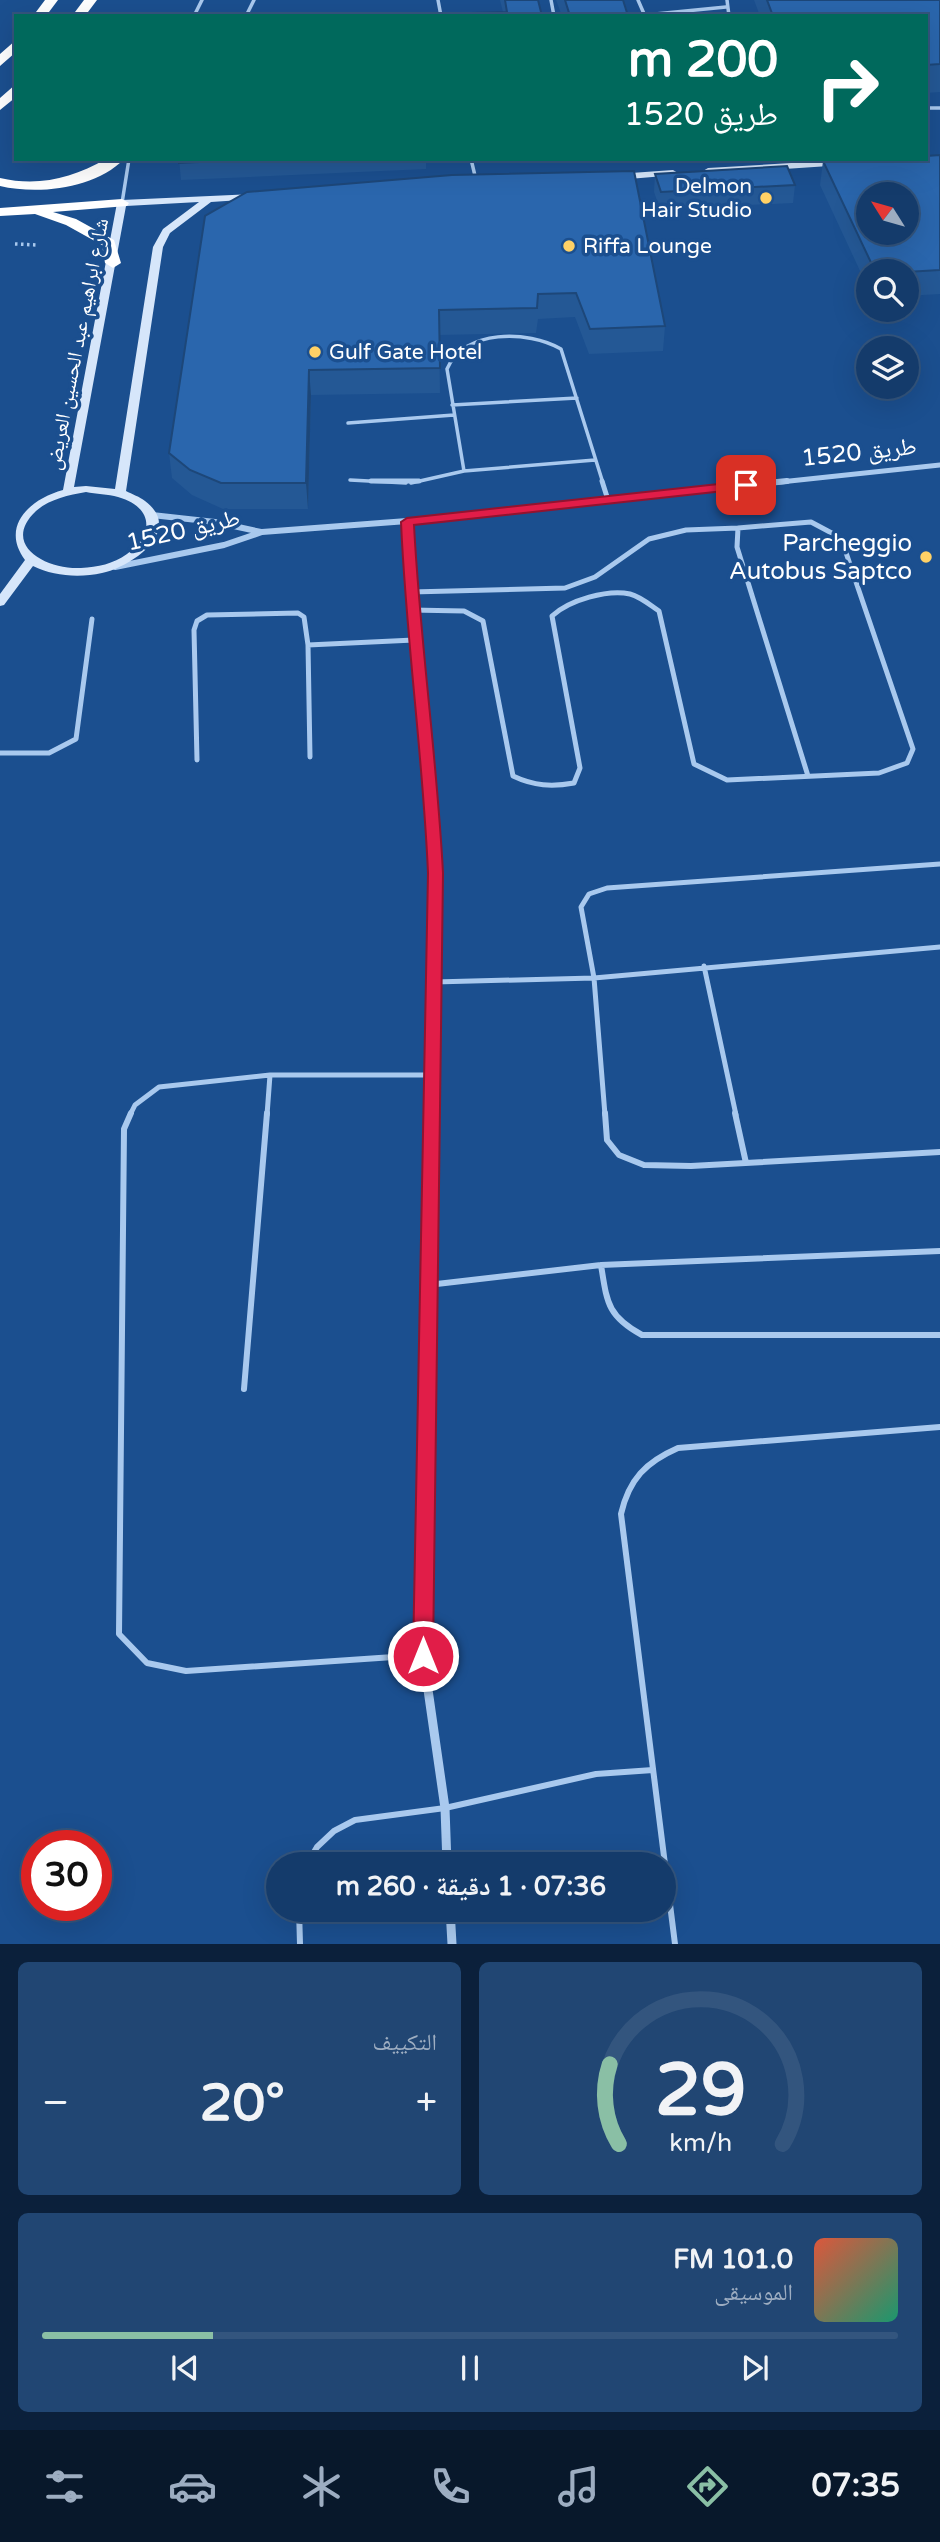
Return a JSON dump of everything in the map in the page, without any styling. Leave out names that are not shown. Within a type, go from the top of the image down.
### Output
[{"type":"highway","points":[[41,14],[52,0]]},
{"type":"highway","points":[[80,14],[91,0]]},
{"type":"highway","points":[[0,62],[14,46]]},
{"type":"highway","points":[[0,106],[14,90]]},
{"type":"highway","points":[[0,182],[23,187],[55,185],[77,180],[113,161]]},
{"type":"highway","points":[[0,212],[122,203]]},
{"type":"highway","points":[[16,210],[71,222],[90,232],[109,243],[113,262]]},
{"type":"street","points":[[700,172],[853,162]]},
{"type":"street","points":[[603,178],[686,173]]},
{"type":"street","points":[[465,187],[492,185]]},
{"type":"street","points":[[122,203],[264,196]]},
{"type":"street","points":[[120,492],[158,247],[166,231],[210,199]]},
{"type":"street","name":"شارع ابراهيم عبد الحسين العريض","points":[[68,491],[122,203]]},
{"type":"street","name":"طريق 1520","points":[[113,567],[224,545],[262,532],[407,522],[940,465]]},
{"type":"street","points":[[86,489],[120,492],[145,505],[155,526],[152,538],[130,560],[95,571],[59,571],[31,560],[21,550],[17,539],[18,527],[36,505],[68,491],[86,489]]},
{"type":"street","name":"طريق 1520","points":[[152,515],[215,522],[262,532]]},
{"type":"street","points":[[407,522],[411,610],[432,791],[436,873],[430,1075],[423,1656],[444,1808],[446,1852]]},
{"type":"street","points":[[0,602],[31,560]]},
{"type":"street","points":[[451,1922],[452,1944]]},
{"type":"lane","points":[[727,0],[728,14]]},
{"type":"lane","points":[[663,14],[726,7]]},
{"type":"lane","points":[[700,10],[701,14]]},
{"type":"lane","points":[[122,203],[129,161]]},
{"type":"lane","points":[[472,161],[478,186]]},
{"type":"lane","points":[[464,471],[447,369],[453,355],[480,341],[526,338],[547,341],[561,349],[608,500]]},
{"type":"lane","points":[[452,405],[577,398]]},
{"type":"lane","points":[[348,422],[454,415]]},
{"type":"lane","points":[[351,480],[410,483],[464,471],[595,460]]},
{"type":"lane","points":[[411,592],[565,588],[595,577],[649,539],[686,530],[811,522],[841,538],[914,749],[907,763],[878,773],[727,780],[694,764],[659,611],[644,599],[626,593],[564,605],[552,616],[580,768],[574,783],[548,788],[530,785],[513,776],[483,621],[464,611],[411,610]]},
{"type":"lane","points":[[738,528],[737,547],[808,776]]},
{"type":"lane","points":[[197,760],[194,630],[197,621],[207,614],[298,613],[304,617],[308,645],[310,757]]},
{"type":"lane","points":[[0,752],[42,758],[61,751],[76,739],[92,619]]},
{"type":"lane","points":[[308,645],[414,640]]},
{"type":"lane","points":[[940,864],[607,888],[589,894],[581,906],[594,978],[607,1140],[619,1155],[644,1165],[746,1163],[940,1152]]},
{"type":"lane","points":[[434,982],[594,978],[704,966],[940,947]]},
{"type":"lane","points":[[704,966],[746,1163]]},
{"type":"lane","points":[[244,1389],[270,1075]]},
{"type":"lane","points":[[423,1656],[186,1671],[147,1663],[119,1634],[124,1129],[135,1105],[159,1087],[270,1075],[430,1075]]},
{"type":"lane","points":[[428,1285],[601,1265],[940,1251]]},
{"type":"lane","points":[[601,1265],[609,1311],[624,1326],[642,1335],[940,1335]]},
{"type":"lane","points":[[675,1944],[621,1514],[625,1492],[638,1472],[656,1457],[678,1448],[702,1443],[940,1427]]},
{"type":"lane","points":[[314,1852],[334,1831],[355,1819],[444,1808],[596,1774],[653,1770]]},
{"type":"lane","points":[[299,1922],[300,1944]]},
{"type":"path","points":[[11,244],[42,245]]},
{"type":"building","points":[[505,0],[538,0],[542,14],[472,13],[507,12]]},
{"type":"building","points":[[565,0],[623,0],[627,14],[569,14]]},
{"type":"building","points":[[767,0],[940,0],[940,64],[928,65],[928,14],[772,14]]},
{"type":"building","points":[[940,155],[940,270],[919,271],[919,259],[869,259],[863,245],[919,245],[919,182],[856,182],[856,231],[823,161],[928,161],[928,156]]},
{"type":"building","points":[[179,161],[220,161],[179,163]]},
{"type":"building","points":[[787,166],[795,185],[661,192],[655,174]]},
{"type":"building","name":"Gulf Gate Hotel","points":[[634,171],[665,326],[590,329],[576,293],[538,294],[537,308],[439,310],[440,368],[309,370],[306,483],[221,483],[190,470],[169,453],[205,216],[247,192],[452,175]]},
{"type":"place","name":"Delmon Hair Studio","points":[[766,198]]},
{"type":"place","name":"Riffa Lounge","points":[[569,246]]},
{"type":"place","name":"Gulf Gate Hotel","points":[[315,352]]},
{"type":"place","name":"Parcheggio Autobus Saptco","points":[[926,557]]},
{"type":"route","points":[[423,1656],[430,1075],[436,873],[432,791],[412,625],[407,522],[746,485]]}]
